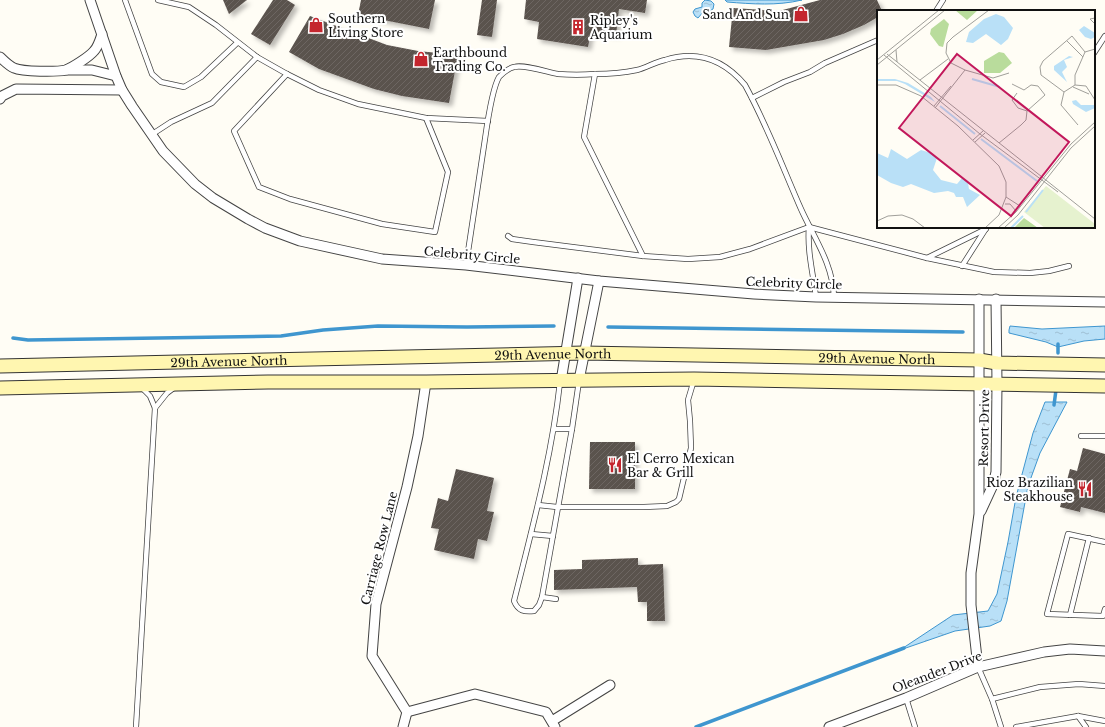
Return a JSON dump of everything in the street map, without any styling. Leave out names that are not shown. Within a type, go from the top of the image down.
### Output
[{"type":"main road","name":"29th Avenue North","points":[[0,366],[584,353],[979,360],[997,363],[1105,365]]},
{"type":"main road","name":"29th Avenue North","points":[[0,388],[268,382],[561,381],[694,378],[1105,386]]},
{"type":"street","name":"Celebrity Circle","points":[[90,0],[122,90],[151,135],[177,166],[195,184],[232,210],[264,228],[300,241],[382,259],[466,265],[599,281],[754,294],[816,297],[1105,300]]},
{"type":"street","points":[[66,70],[87,58],[95,50],[102,34]]},
{"type":"street","points":[[0,57],[14,68],[22,71],[92,70],[116,76]]},
{"type":"street","points":[[0,99],[2,96],[16,89],[122,90]]},
{"type":"street","points":[[561,381],[578,278]]},
{"type":"street","points":[[579,380],[599,281]]},
{"type":"street","points":[[979,299],[979,360]]},
{"type":"street","points":[[996,300],[997,363]]},
{"type":"street","name":"Resort Drive","points":[[978,667],[971,605],[971,573],[979,514],[979,360]]},
{"type":"street","name":"Resort Drive","points":[[979,514],[993,485],[996,472],[997,363]]},
{"type":"street","name":"Carriage Row Lane","points":[[407,712],[372,656],[376,604],[407,487],[418,436],[426,382]]},
{"type":"street","name":"Oleander Drive","points":[[829,727],[906,698],[978,667],[1044,652],[1070,649],[1105,651]]},
{"type":"street","points":[[404,727],[407,712],[475,694],[546,712],[553,724],[610,685]]},
{"type":"lane","points":[[125,0],[152,74],[161,82],[184,87],[201,77],[236,43]]},
{"type":"lane","points":[[158,0],[189,7],[216,25],[236,43],[257,57],[319,90],[358,104],[426,118],[488,121]]},
{"type":"lane","points":[[937,10],[942,0]]},
{"type":"lane","points":[[1095,51],[1105,36]]},
{"type":"lane","points":[[752,98],[784,82],[810,72],[825,63],[877,40]]},
{"type":"lane","points":[[466,265],[488,121],[493,96],[499,78],[503,73],[514,66],[559,74],[621,73],[638,70],[678,56],[690,55],[707,58],[725,67],[736,74],[745,85],[809,227],[826,260],[834,285],[834,297]]},
{"type":"lane","points":[[151,135],[170,122],[212,103],[257,57]]},
{"type":"lane","points":[[287,74],[234,131],[259,188],[290,199],[382,224],[435,232],[448,172],[426,118]]},
{"type":"lane","points":[[595,74],[584,137],[643,256]]},
{"type":"lane","points":[[809,227],[808,249],[813,270],[816,297]]},
{"type":"lane","points":[[508,236],[512,239],[533,242],[643,256],[688,259],[720,257],[750,249],[809,227],[927,258],[994,272],[1030,273],[1049,271],[1069,266]]},
{"type":"lane","points":[[927,258],[986,228]]},
{"type":"lane","points":[[962,266],[986,228]]},
{"type":"lane","points":[[538,505],[557,507],[651,507],[667,506],[676,502],[679,499],[690,448],[688,400],[694,378]]},
{"type":"lane","points":[[561,381],[554,429],[538,505],[514,601],[516,607],[527,612],[534,611],[539,605],[542,597],[572,429],[579,380]]},
{"type":"lane","points":[[156,408],[167,393],[178,384]]},
{"type":"lane","points":[[136,727],[156,408],[150,396],[140,385]]},
{"type":"lane","points":[[554,429],[572,429]]},
{"type":"lane","points":[[1081,436],[1105,436]]},
{"type":"lane","points":[[531,534],[553,536]]},
{"type":"lane","points":[[1105,542],[1068,534],[1046,614],[1103,616],[1105,609]]},
{"type":"lane","points":[[1070,615],[1090,538]]},
{"type":"lane","points":[[542,597],[556,599]]},
{"type":"lane","points":[[978,667],[992,699],[1001,727]]},
{"type":"lane","points":[[992,699],[1040,687],[1079,684],[1105,686]]},
{"type":"lane","points":[[906,698],[914,727]]},
{"type":"lane","points":[[1016,727],[1078,716],[1105,721]]},
{"type":"lane","points":[[1078,716],[1086,727]]},
{"type":"water","points":[[705,0],[711,1],[714,4],[713,9],[708,12],[704,11],[698,18],[693,12],[695,9],[702,7],[702,3]]},
{"type":"water","points":[[725,0],[802,0],[764,4],[727,2]]},
{"type":"water","points":[[1010,326],[1042,329],[1105,326],[1105,339],[1084,341],[1058,347],[1046,342],[1009,333]]},
{"type":"water","points":[[1045,402],[1067,402],[1040,453],[1028,486],[1007,601],[1001,621],[990,626],[955,631],[900,650],[953,615],[988,611],[997,594],[1016,497],[1033,433]]},
{"type":"building","points":[[223,0],[247,0],[229,14]]},
{"type":"building","points":[[273,0],[287,0],[295,5],[270,45],[251,34]]},
{"type":"building","points":[[361,0],[435,0],[429,29],[358,15]]},
{"type":"building","points":[[482,0],[497,0],[492,37],[477,35]]},
{"type":"building","name":"Ripley's Aquarium","points":[[526,0],[647,0],[645,13],[619,9],[616,35],[591,31],[588,47],[537,39],[539,22],[524,19]]},
{"type":"building","points":[[820,0],[877,0],[882,10],[877,10],[877,18],[864,25],[824,40],[766,50],[729,47],[733,8],[779,11]]},
{"type":"building","points":[[310,16],[387,45],[418,51],[458,55],[449,103],[402,96],[374,89],[319,69],[289,52]]},
{"type":"building","points":[[590,442],[635,442],[635,489],[589,489]]},
{"type":"building","name":"Rioz Brazilian Steakhouse","points":[[1083,448],[1105,454],[1105,513],[1081,507],[1080,512],[1060,507],[1070,469],[1077,471]]},
{"type":"building","points":[[456,469],[494,478],[487,511],[494,512],[487,541],[478,539],[474,559],[434,550],[439,529],[431,528],[438,498],[448,501]]},
{"type":"building","points":[[638,558],[638,565],[663,564],[665,621],[647,621],[647,602],[638,602],[637,587],[554,590],[554,570],[582,569],[582,560]]},
{"type":"waterway","points":[[13,338],[28,340],[281,336],[323,330],[378,326],[554,326]]},
{"type":"waterway","points":[[608,327],[963,332]]},
{"type":"waterway","points":[[1058,344],[1058,353]]},
{"type":"waterway","points":[[1054,405],[1056,390]]},
{"type":"waterway","points":[[696,727],[904,648]]},
{"type":"place","name":"Sand And Sun","points":[[801,14]]},
{"type":"place","name":"Southern Living Store","points":[[316,25]]},
{"type":"place","name":"Ripley's Aquarium","points":[[578,27]]},
{"type":"place","name":"Earthbound Trading Co.","points":[[421,59]]},
{"type":"place","name":"El Cerro Mexican Bar & Grill","points":[[615,465]]},
{"type":"place","name":"Rioz Brazilian Steakhouse","points":[[1085,489]]}]
